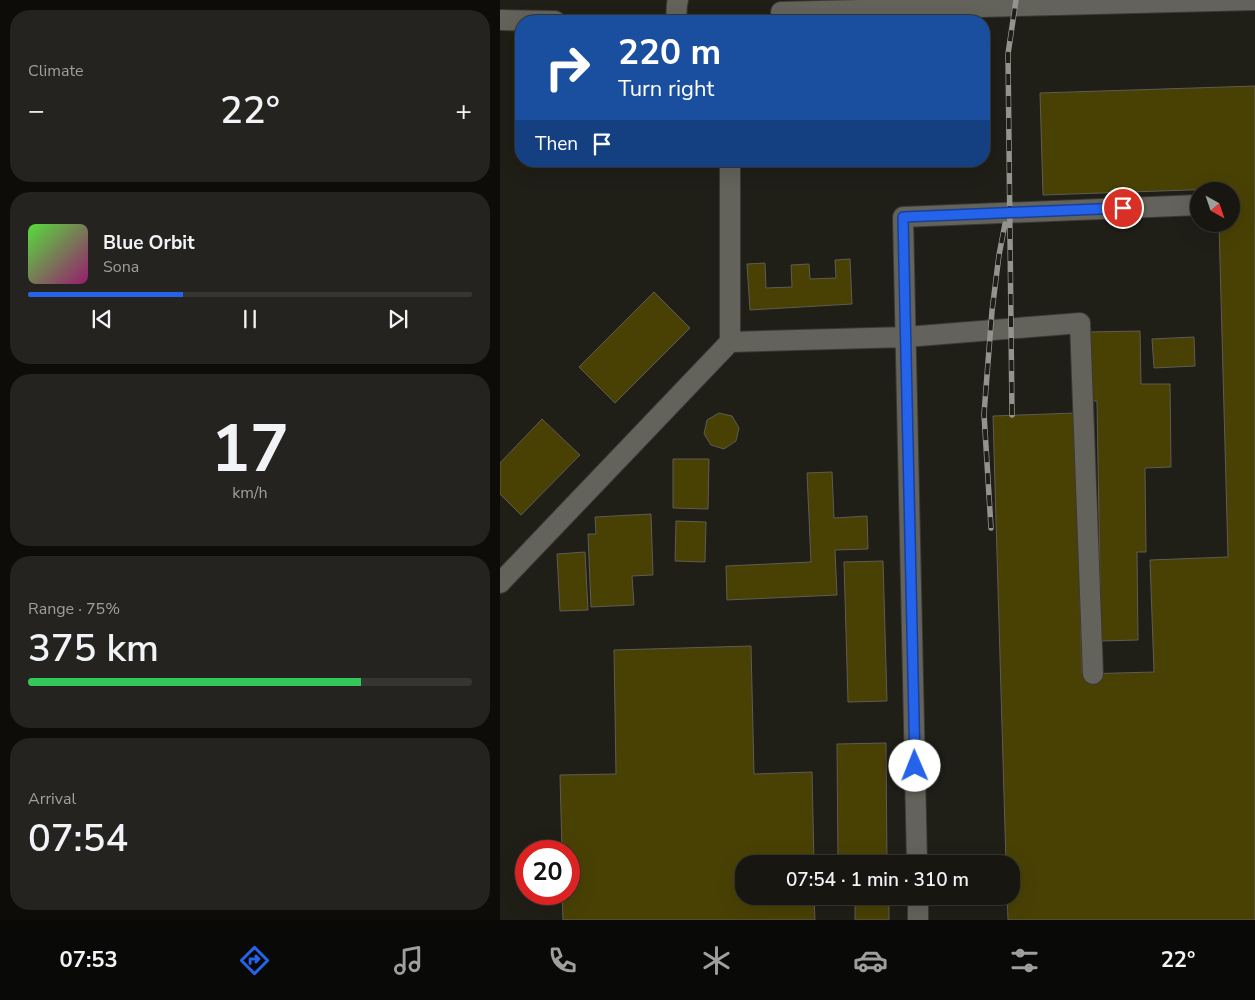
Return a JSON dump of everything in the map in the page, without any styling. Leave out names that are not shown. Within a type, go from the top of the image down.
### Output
[{"type":"lane","points":[[676,15],[678,0]]},
{"type":"lane","points":[[781,11],[1255,0]]},
{"type":"lane","points":[[500,20],[515,20]]},
{"type":"lane","points":[[500,583],[730,342],[730,167]]},
{"type":"lane","points":[[917,855],[903,217],[1190,205]]},
{"type":"lane","points":[[730,342],[906,337],[1080,323],[1093,674]]},
{"type":"lane","points":[[918,905],[918,920]]},
{"type":"building","points":[[1255,86],[1255,920],[1008,920],[1007,905],[1020,905],[1020,855],[1006,855],[993,416],[1075,413],[1082,674],[1154,672],[1150,560],[1228,557],[1219,232],[1240,232],[1240,182],[1190,182],[1190,190],[1043,195],[1040,93]]},
{"type":"building","points":[[850,259],[852,304],[750,310],[747,264],[765,263],[766,288],[792,287],[791,265],[809,264],[810,279],[836,278],[835,260]]},
{"type":"building","points":[[654,292],[690,328],[615,403],[579,367]]},
{"type":"building","points":[[1140,331],[1141,384],[1170,384],[1171,467],[1145,468],[1146,552],[1137,552],[1138,640],[1101,641],[1097,401],[1089,401],[1088,332]]},
{"type":"building","points":[[1194,337],[1195,366],[1154,368],[1152,339]]},
{"type":"building","points":[[719,413],[732,416],[739,428],[736,441],[724,449],[711,445],[704,434],[707,420]]},
{"type":"building","points":[[542,419],[580,455],[521,515],[500,494],[500,463]]},
{"type":"building","points":[[673,459],[709,459],[708,509],[673,508]]},
{"type":"building","points":[[832,472],[834,518],[867,516],[868,549],[835,550],[837,595],[727,600],[726,566],[811,562],[807,473]]},
{"type":"building","points":[[651,514],[653,575],[632,576],[634,605],[591,607],[588,534],[596,534],[595,517]]},
{"type":"building","points":[[676,521],[706,522],[705,562],[675,561]]},
{"type":"building","points":[[585,552],[588,610],[560,611],[557,554]]},
{"type":"building","points":[[883,561],[887,701],[848,702],[844,562]]},
{"type":"building","points":[[751,646],[754,774],[812,772],[814,855],[735,855],[735,905],[814,905],[815,920],[563,920],[562,905],[580,905],[580,840],[562,840],[560,775],[616,774],[614,650]]},
{"type":"building","points":[[886,743],[887,855],[838,855],[837,744]]},
{"type":"building","points":[[855,905],[889,905],[889,920],[855,920]]},
{"type":"railway","points":[[1012,415],[1008,54],[1016,0]]},
{"type":"railway","points":[[991,528],[984,414],[992,311],[1005,224]]},
{"type":"route","points":[[915,766],[903,217],[1123,208]]}]
